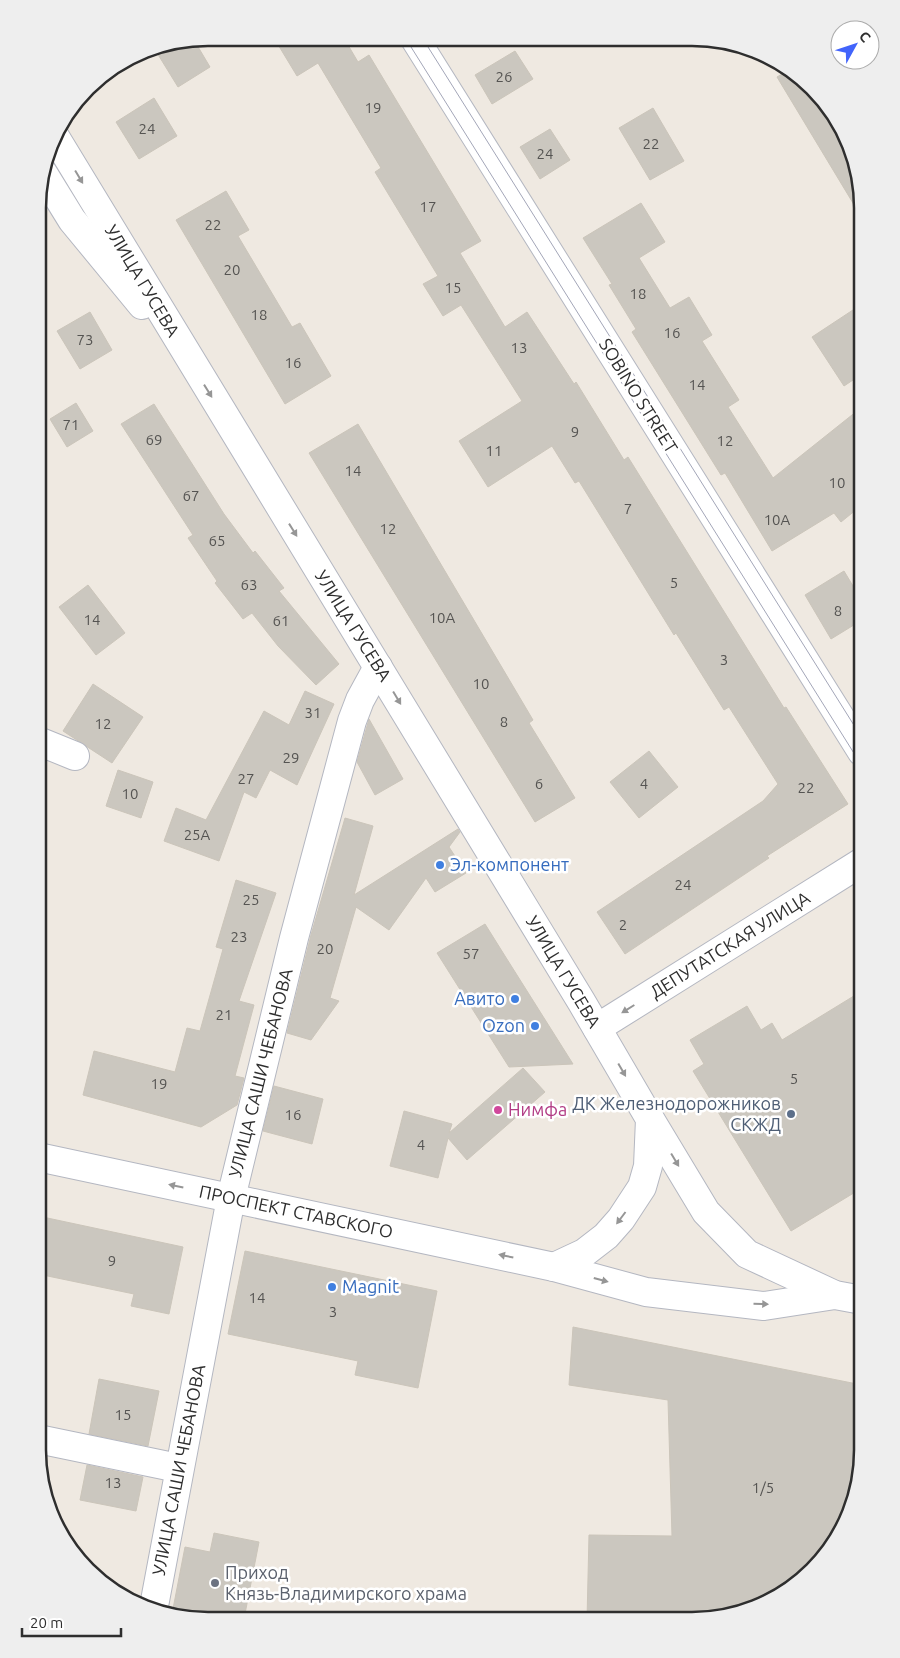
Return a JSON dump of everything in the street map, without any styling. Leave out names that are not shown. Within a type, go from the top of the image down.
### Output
[{"type":"street","name":"SOBINO STREET","points":[[419,46],[854,739]]},
{"type":"street","name":"УЛИЦА ГУСЕВА","points":[[60,144],[597,1028],[706,1212],[747,1254],[835,1295]]},
{"type":"street","points":[[49,182],[72,220],[118,279],[186,354]]},
{"type":"street","name":"УЛИЦА САШИ ЧЕБАНОВА","points":[[155,1602],[178,1468],[230,1198],[294,938],[349,730],[360,700],[378,667]]},
{"type":"street","points":[[46,744],[75,756]]},
{"type":"street","name":"ДЕПУТАТСКАЯ УЛИЦА","points":[[597,1028],[853,867]]},
{"type":"street","points":[[554,1267],[584,1253],[606,1236],[621,1219],[642,1187],[648,1166],[650,1119]]},
{"type":"street","name":"ПРОСПЕКТ СТАВСКОГО","points":[[46,1159],[554,1267],[646,1292],[764,1306],[835,1295]]},
{"type":"street","points":[[835,1295],[853,1298]]},
{"type":"street","points":[[46,1441],[178,1468]]},
{"type":"building","points":[[279,46],[349,46],[358,62],[369,55],[481,241],[460,253],[505,327],[527,312],[574,384],[576,382],[624,460],[628,457],[784,708],[786,707],[848,804],[767,856],[769,858],[625,954],[597,912],[763,801],[778,784],[729,707],[724,710],[676,633],[674,635],[579,481],[575,483],[552,446],[488,487],[459,441],[522,401],[461,305],[443,316],[423,284],[438,276],[375,172],[381,168],[318,63],[297,76]]},
{"type":"building","points":[[198,47],[210,67],[178,87],[158,54]]},
{"type":"building","points":[[515,51],[533,79],[492,104],[475,75]]},
{"type":"building","points":[[783,74],[799,86],[827,118],[845,156],[851,176],[854,204],[777,77]]},
{"type":"building","points":[[154,98],[177,136],[139,159],[116,122]]},
{"type":"building","points":[[653,108],[684,161],[650,180],[619,128]]},
{"type":"building","points":[[550,129],[570,160],[540,179],[520,147]]},
{"type":"building","points":[[226,191],[249,230],[238,236],[292,327],[300,323],[331,376],[285,404],[176,220]]},
{"type":"building","points":[[641,203],[665,242],[639,258],[670,308],[689,297],[712,335],[702,341],[739,400],[728,407],[773,478],[854,414],[854,512],[841,522],[834,513],[772,551],[725,473],[721,475],[632,332],[636,329],[609,285],[612,284],[583,238]]},
{"type":"building","points":[[854,309],[854,379],[844,386],[812,337]]},
{"type":"building","points":[[90,312],[112,350],[80,369],[57,331]]},
{"type":"building","points":[[76,403],[93,431],[67,447],[50,419]]},
{"type":"building","points":[[154,404],[224,514],[253,553],[255,551],[284,588],[279,591],[339,664],[316,685],[278,646],[252,613],[243,619],[215,583],[217,581],[188,538],[193,535],[121,424]]},
{"type":"building","points":[[358,424],[533,720],[529,723],[575,798],[535,822],[309,453]]},
{"type":"building","points":[[844,571],[854,587],[854,625],[831,639],[805,595]]},
{"type":"building","points":[[88,585],[125,633],[96,655],[59,607]]},
{"type":"building","points":[[93,684],[143,717],[112,763],[63,731]]},
{"type":"building","points":[[305,691],[334,704],[297,785],[270,770],[256,798],[244,792],[219,861],[164,841],[176,808],[206,820],[264,711],[289,725]]},
{"type":"building","points":[[369,719],[403,779],[375,795],[357,762]]},
{"type":"building","points":[[649,751],[678,787],[639,818],[610,782]]},
{"type":"building","points":[[118,770],[153,782],[141,818],[106,806]]},
{"type":"building","points":[[345,818],[373,826],[354,895],[458,829],[460,832],[449,847],[466,873],[435,892],[426,878],[389,930],[356,907],[330,998],[339,1001],[311,1040],[287,1033],[311,935]]},
{"type":"building","points":[[236,880],[276,893],[239,1001],[254,1005],[235,1076],[244,1078],[237,1105],[201,1127],[83,1095],[94,1051],[175,1072],[187,1028],[200,1031],[223,949],[216,947]]},
{"type":"building","points":[[485,924],[573,1064],[509,1067],[437,953]]},
{"type":"building","name":"ДК Железнодорожников СКЖД","points":[[853,996],[853,1193],[791,1231],[693,1071],[704,1064],[690,1040],[747,1006],[761,1030],[772,1023],[782,1040]]},
{"type":"building","points":[[523,1068],[545,1092],[467,1160],[448,1138],[438,1178],[390,1166],[404,1111],[452,1124],[449,1133]]},
{"type":"building","points":[[274,1086],[323,1099],[312,1144],[263,1131]]},
{"type":"building","points":[[46,1218],[183,1247],[169,1314],[131,1306],[134,1294],[46,1276]]},
{"type":"building","points":[[245,1251],[437,1291],[418,1388],[355,1375],[358,1361],[228,1334]]},
{"type":"building","points":[[573,1327],[853,1383],[853,1461],[851,1482],[837,1522],[827,1540],[799,1572],[782,1585],[744,1603],[724,1609],[692,1612],[587,1612],[589,1535],[672,1536],[668,1400],[569,1385]]},
{"type":"building","points":[[99,1379],[159,1391],[148,1446],[89,1434]]},
{"type":"building","points":[[87,1465],[143,1477],[136,1511],[80,1500]]},
{"type":"building","name":"Приход Князь-Владимирского храма","points":[[214,1533],[259,1542],[245,1612],[208,1612],[173,1607],[185,1547],[210,1552]]},
{"type":"tram line","points":[[410,46],[854,753]]},
{"type":"tram line","points":[[427,46],[854,725]]},
{"type":"place","name":"Эл-компонент","points":[[440,865]]},
{"type":"place","name":"Авито","points":[[515,999]]},
{"type":"place","name":"Ozon","points":[[535,1026]]},
{"type":"place","name":"Нимфа","points":[[498,1110]]},
{"type":"place","name":"ДК Железнодорожников СКЖД","points":[[791,1114]]},
{"type":"place","name":"Magnit","points":[[332,1287]]},
{"type":"place","name":"Приход Князь-Владимирского храма","points":[[215,1583]]}]
